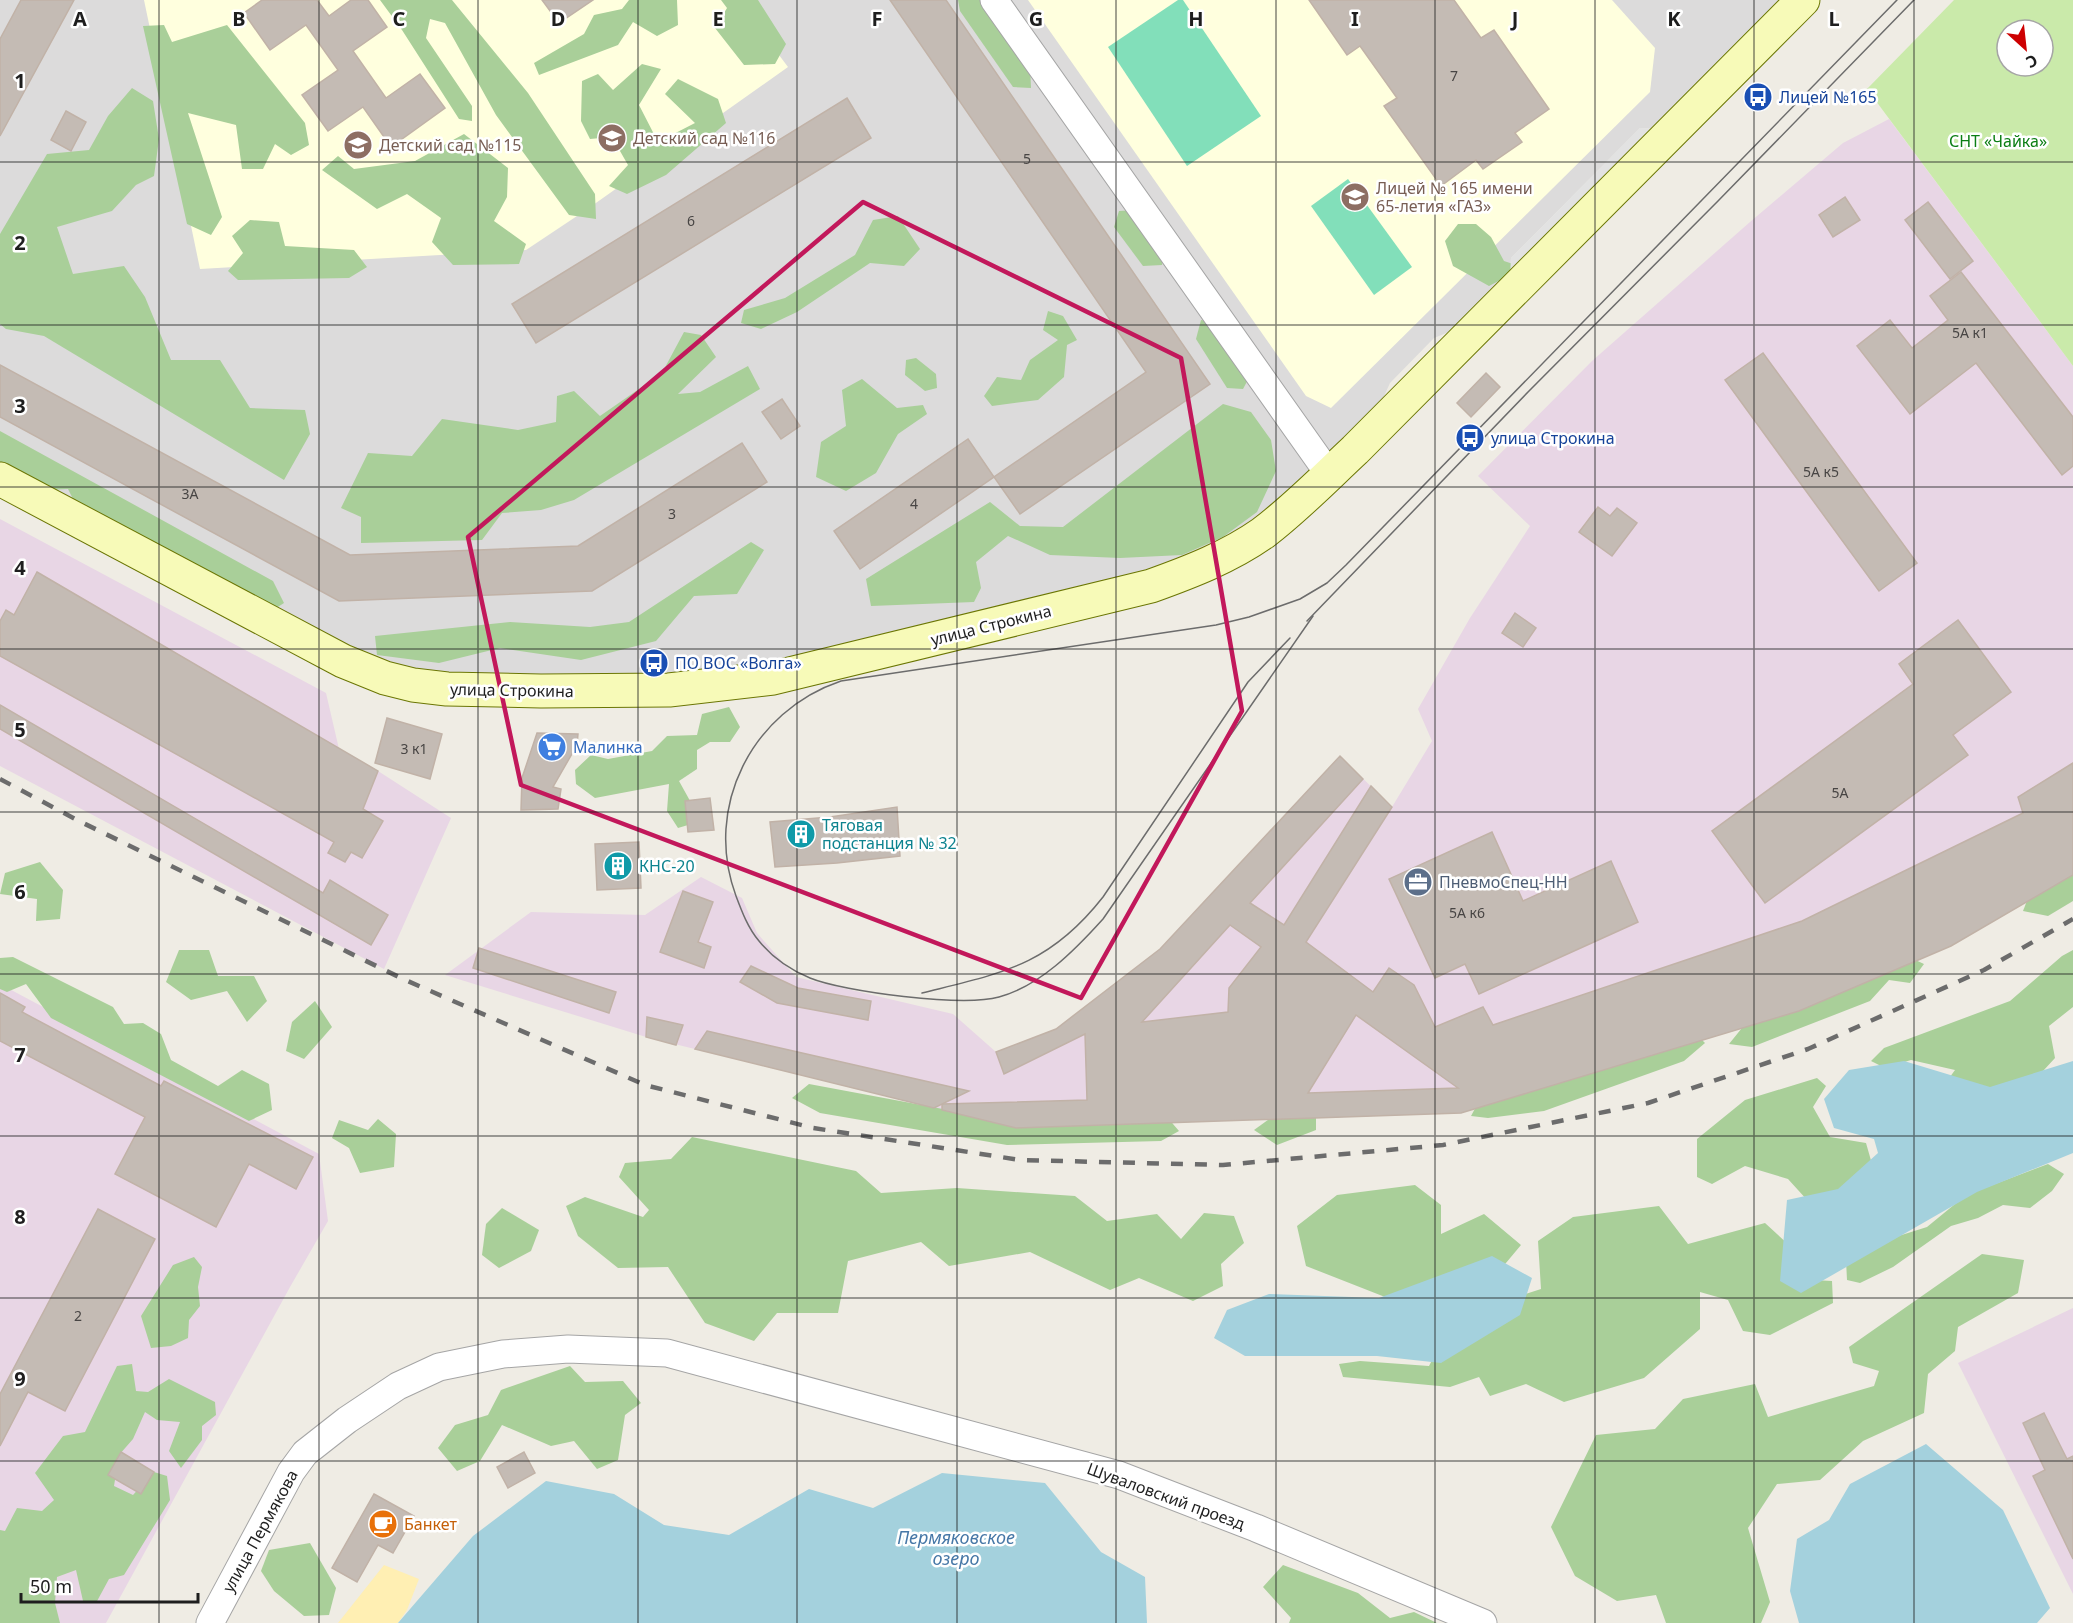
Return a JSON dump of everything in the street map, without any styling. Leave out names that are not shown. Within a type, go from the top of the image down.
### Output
[{"type":"street","points":[[994,0],[1329,474]]},
{"type":"street","name":"улица Строкина","points":[[0,479],[343,661],[385,678],[413,685],[447,689],[669,690],[773,678],[1151,586],[1201,568],[1262,533],[1329,474],[1803,0]]},
{"type":"street","name":"улица Пермякова","points":[[210,1623],[284,1483],[305,1453],[346,1420],[398,1386],[439,1367],[503,1354],[568,1349],[667,1353],[838,1398]]},
{"type":"street","name":"Шуваловский проезд","points":[[838,1398],[1119,1475],[1256,1528],[1483,1623]]},
{"type":"highlighted area","points":[[863,202],[1181,358],[1242,711],[1081,998],[521,785],[468,537]]},
{"type":"shaded area","points":[[0,0],[1786,0],[1656,129],[1640,128],[1511,258],[1510,277],[1461,327],[1434,338],[1390,383],[1380,405],[1268,512],[1228,539],[1150,573],[775,665],[694,676],[429,677],[390,669],[0,469]]},
{"type":"shaded area","name":"Детский сад №115","points":[[144,0],[738,0],[788,67],[526,250],[200,269]]},
{"type":"shaded area","name":"Лицей № 165 имени 65-летия «ГАЗ»","points":[[1028,0],[1612,0],[1655,48],[1650,92],[1331,408],[1306,396]]},
{"type":"shaded area","points":[[1889,119],[2073,366],[2073,875],[1461,1113],[1016,1128],[646,1037],[445,975],[531,912],[645,915],[701,877],[742,898],[757,933],[796,977],[953,1014],[996,1052],[1056,1029],[1160,949],[1340,756],[1392,807],[1432,741],[1418,709],[1470,618],[1530,526],[1478,476],[1592,361],[1750,222],[1843,143]]},
{"type":"shaded area","points":[[1640,128],[1656,129],[1510,277],[1511,258]]},
{"type":"shaded area","points":[[0,519],[326,693],[339,749],[451,818],[384,969],[0,766]]},
{"type":"shaded area","points":[[0,984],[319,1154],[328,1221],[106,1623],[0,1623]]},
{"type":"shaded area","points":[[2073,1308],[2073,1594],[1958,1363]]},
{"type":"green space","points":[[380,0],[452,0],[528,93],[595,194],[596,219],[569,215],[496,115],[445,23],[430,19],[426,38],[472,106],[472,121],[459,119]]},
{"type":"green space","points":[[629,0],[677,0],[678,25],[657,36],[633,22],[618,45],[539,75],[534,63],[584,34],[594,15],[622,9]]},
{"type":"green space","points":[[721,0],[758,0],[786,44],[775,64],[744,65],[715,28],[727,8]]},
{"type":"green space","points":[[958,0],[984,0],[1030,64],[1031,88],[1013,87],[960,11]]},
{"type":"green space","points":[[1178,0],[1183,0],[1261,116],[1187,166],[1108,47]]},
{"type":"green space","name":"СНТ «Чайка»","points":[[1954,0],[2073,0],[2073,366],[1867,89]]},
{"type":"green space","points":[[164,25],[172,42],[227,25],[305,123],[309,145],[291,155],[275,144],[263,169],[242,169],[236,125],[188,113],[222,217],[211,235],[187,224],[143,26]]},
{"type":"green space","points":[[642,64],[661,69],[639,105],[658,142],[695,123],[665,94],[678,79],[718,99],[726,123],[666,175],[627,194],[609,186],[628,165],[612,137],[590,139],[581,121],[582,81],[598,74],[613,90]]},
{"type":"green space","points":[[132,88],[153,101],[159,139],[154,176],[136,185],[112,211],[57,227],[73,274],[124,266],[145,297],[171,360],[220,360],[250,408],[305,410],[310,434],[284,480],[44,336],[6,329],[0,324],[0,234],[47,154],[89,150],[108,116]]},
{"type":"green space","points":[[464,134],[508,168],[507,197],[494,221],[526,244],[519,264],[453,265],[432,242],[441,218],[407,194],[377,209],[322,170],[338,156],[354,169],[415,161]]},
{"type":"green space","points":[[1348,179],[1412,267],[1374,295],[1311,206]]},
{"type":"green space","points":[[1135,210],[1166,250],[1162,265],[1143,266],[1114,227],[1119,211]]},
{"type":"green space","points":[[898,216],[920,249],[904,266],[870,263],[797,312],[761,329],[741,323],[744,310],[785,298],[855,255],[873,220]]},
{"type":"green space","points":[[250,220],[279,222],[285,246],[354,250],[367,267],[349,278],[238,280],[228,271],[243,253],[232,236]]},
{"type":"green space","points":[[1458,224],[1476,224],[1491,237],[1504,261],[1516,265],[1512,274],[1489,286],[1453,266],[1445,241]]},
{"type":"green space","points":[[1048,311],[1063,316],[1077,340],[1067,345],[1064,377],[1038,400],[992,406],[984,396],[997,377],[1021,380],[1030,360],[1058,340],[1043,330]]},
{"type":"green space","points":[[1201,320],[1213,322],[1250,376],[1243,389],[1227,388],[1196,339]]},
{"type":"green space","points":[[684,332],[701,335],[716,357],[678,394],[700,392],[748,366],[760,389],[574,500],[541,510],[502,513],[482,540],[361,543],[361,517],[341,508],[368,453],[412,456],[442,419],[518,430],[556,422],[557,396],[574,391],[600,416],[662,373]]},
{"type":"green space","points":[[916,358],[936,374],[937,388],[925,391],[905,375],[906,360]]},
{"type":"green space","points":[[862,379],[897,408],[923,405],[927,414],[898,434],[876,473],[846,491],[816,477],[821,442],[846,426],[842,390]]},
{"type":"green space","points":[[1223,404],[1251,412],[1271,440],[1276,471],[1257,512],[1223,537],[1182,555],[1120,558],[1050,555],[1008,536],[976,562],[981,588],[974,602],[871,606],[866,579],[990,502],[1020,526],[1063,527]]},
{"type":"green space","points":[[0,431],[273,581],[284,603],[270,612],[77,507],[68,489],[46,490],[0,464]]},
{"type":"green space","points":[[751,542],[764,550],[737,594],[694,596],[656,641],[581,660],[500,648],[439,663],[377,655],[375,636],[510,622],[590,627],[629,622]]},
{"type":"green space","points":[[729,707],[740,727],[730,742],[710,742],[697,750],[697,769],[679,781],[694,808],[688,825],[678,828],[667,811],[669,784],[595,798],[576,784],[575,770],[591,755],[608,759],[652,751],[667,736],[697,735],[702,714]]},
{"type":"green space","points":[[40,862],[63,890],[60,919],[36,921],[37,899],[0,894],[5,873]]},
{"type":"green space","points":[[2073,868],[2073,901],[2048,916],[2023,911],[2030,893]]},
{"type":"green space","points":[[179,950],[209,950],[218,976],[254,976],[267,1001],[247,1022],[227,991],[191,1000],[166,982]]},
{"type":"green space","points":[[2073,950],[2073,1007],[2049,1026],[2055,1058],[2032,1083],[1967,1110],[1942,1088],[1955,1070],[1911,1060],[1885,1068],[1871,1061],[1884,1048],[2010,1001],[2062,956]]},
{"type":"green space","points":[[13,957],[113,1007],[124,1024],[143,1023],[161,1034],[171,1060],[218,1086],[242,1070],[269,1084],[272,1110],[249,1121],[51,1018],[26,984],[7,992],[0,989],[0,958]]},
{"type":"green space","points":[[1909,957],[1924,964],[1910,983],[1889,980],[1870,1001],[1752,1047],[1729,1044],[1746,1023]]},
{"type":"green space","points":[[315,1001],[332,1027],[304,1059],[286,1051],[292,1022]]},
{"type":"green space","points":[[1697,1035],[1705,1043],[1684,1061],[1544,1111],[1488,1118],[1471,1116],[1478,1103]]},
{"type":"green space","points":[[1817,1078],[1826,1086],[1813,1107],[1830,1137],[1866,1143],[1872,1164],[1844,1191],[1808,1201],[1788,1179],[1745,1166],[1712,1184],[1697,1177],[1697,1139],[1745,1100]]},
{"type":"green space","points":[[809,1084],[1018,1123],[1167,1117],[1179,1131],[1161,1141],[1007,1145],[820,1113],[792,1098]]},
{"type":"green space","points":[[1276,1114],[1316,1114],[1316,1130],[1277,1145],[1254,1130]]},
{"type":"green space","points":[[378,1119],[396,1134],[394,1167],[360,1173],[349,1148],[332,1138],[339,1120],[368,1130]]},
{"type":"green space","points":[[692,1137],[856,1171],[881,1193],[957,1188],[1075,1196],[1107,1221],[1157,1214],[1181,1239],[1204,1213],[1234,1216],[1244,1243],[1221,1264],[1223,1286],[1193,1301],[1139,1278],[1110,1290],[1030,1252],[949,1266],[921,1242],[848,1261],[838,1313],[777,1313],[754,1341],[705,1323],[668,1267],[618,1268],[578,1236],[566,1206],[585,1197],[643,1217],[649,1210],[619,1177],[625,1163],[671,1159]]},
{"type":"green space","points":[[2048,1164],[2064,1174],[2052,1191],[2030,1208],[2003,1205],[1978,1218],[1951,1226],[1893,1267],[1860,1283],[1847,1280],[1846,1260],[1873,1244],[1927,1227],[1966,1195]]},
{"type":"green space","points":[[1415,1185],[1441,1205],[1441,1234],[1484,1214],[1521,1245],[1485,1288],[1408,1306],[1306,1266],[1297,1226],[1337,1195]]},
{"type":"green space","points":[[1659,1206],[1688,1244],[1765,1223],[1790,1246],[1795,1279],[1832,1281],[1833,1303],[1770,1335],[1743,1331],[1728,1300],[1700,1292],[1700,1329],[1644,1378],[1564,1402],[1526,1384],[1490,1396],[1479,1377],[1450,1387],[1343,1377],[1339,1364],[1360,1361],[1429,1366],[1455,1317],[1541,1289],[1538,1241],[1573,1217]]},
{"type":"green space","points":[[502,1208],[539,1230],[531,1251],[499,1268],[482,1255],[486,1224]]},
{"type":"green space","points":[[1982,1254],[2024,1260],[2018,1293],[1958,1327],[1955,1351],[1928,1374],[1924,1413],[1863,1441],[1820,1480],[1777,1484],[1748,1528],[1770,1602],[1761,1623],[1666,1623],[1656,1595],[1617,1601],[1575,1576],[1551,1527],[1596,1435],[1655,1429],[1683,1399],[1755,1384],[1768,1417],[1874,1386],[1879,1371],[1853,1363],[1849,1347]]},
{"type":"green space","points":[[194,1257],[202,1267],[198,1287],[200,1306],[189,1320],[188,1338],[171,1346],[151,1348],[141,1316],[173,1265]]},
{"type":"green space","points":[[132,1364],[136,1391],[148,1392],[169,1379],[215,1402],[216,1415],[202,1426],[202,1440],[181,1468],[169,1451],[180,1422],[157,1420],[145,1412],[133,1439],[119,1455],[114,1486],[133,1495],[154,1472],[167,1476],[170,1500],[124,1575],[109,1579],[96,1603],[83,1601],[76,1570],[57,1577],[55,1603],[60,1623],[0,1623],[0,1530],[5,1531],[17,1508],[42,1511],[54,1500],[35,1473],[63,1436],[85,1432],[117,1366]]},
{"type":"green space","points":[[570,1366],[585,1382],[623,1381],[641,1403],[625,1415],[618,1460],[597,1469],[574,1441],[551,1446],[502,1425],[480,1461],[457,1471],[438,1448],[455,1425],[488,1415],[501,1390]]},
{"type":"green space","points":[[310,1543],[336,1588],[329,1615],[304,1616],[274,1591],[261,1571],[269,1550]]},
{"type":"green space","points":[[1283,1565],[1358,1593],[1390,1618],[1414,1612],[1437,1623],[1289,1623],[1291,1618],[1263,1587]]},
{"type":"sand","points":[[384,1565],[419,1579],[407,1610],[398,1623],[338,1623]]},
{"type":"water","points":[[1904,1061],[1990,1087],[2073,1061],[2073,1153],[1977,1192],[1801,1293],[1780,1281],[1787,1200],[1838,1189],[1878,1153],[1874,1139],[1834,1128],[1824,1099],[1849,1070]]},
{"type":"water","points":[[1492,1256],[1532,1278],[1520,1315],[1441,1363],[1377,1356],[1245,1356],[1214,1338],[1227,1310],[1269,1294],[1379,1298]]},
{"type":"water","points":[[1926,1444],[2003,1510],[2050,1608],[2037,1623],[1799,1623],[1790,1591],[1797,1539],[1829,1520],[1850,1484]]},
{"type":"water","name":"Пермяковское озеро","points":[[942,1473],[1045,1483],[1101,1552],[1145,1577],[1147,1623],[398,1623],[473,1536],[546,1481],[614,1494],[664,1525],[729,1535],[809,1489],[873,1508]]},
{"type":"building","points":[[21,0],[74,0],[0,136],[0,39]]},
{"type":"building","points":[[262,0],[317,0],[329,16],[351,0],[368,0],[387,27],[353,51],[386,98],[420,74],[445,108],[391,147],[363,107],[328,131],[302,95],[338,70],[306,25],[270,50],[244,13]]},
{"type":"building","points":[[542,0],[593,0],[559,23]]},
{"type":"building","points":[[890,0],[946,0],[1210,384],[1020,514],[994,477],[1146,372]]},
{"type":"building","points":[[1309,0],[1454,0],[1481,38],[1494,30],[1549,109],[1515,133],[1522,142],[1483,169],[1476,160],[1441,186],[1384,106],[1397,98],[1360,46],[1347,55]]},
{"type":"building","points":[[847,98],[871,138],[536,343],[512,304]]},
{"type":"building","points":[[66,111],[86,122],[71,151],[51,140]]},
{"type":"building","points":[[1845,197],[1860,220],[1833,237],[1819,215]]},
{"type":"building","points":[[1928,202],[1973,261],[1950,279],[1905,220]]},
{"type":"building","points":[[1961,272],[2073,417],[2073,466],[2062,475],[1976,363],[1910,414],[1857,346],[1890,320],[1912,348],[1948,320],[1930,296]]},
{"type":"building","points":[[1763,353],[1917,563],[1879,591],[1725,380]]},
{"type":"building","points":[[0,365],[350,555],[578,546],[742,443],[767,482],[592,591],[339,601],[0,417]]},
{"type":"building","points":[[1486,373],[1500,387],[1471,417],[1457,403]]},
{"type":"building","points":[[782,399],[800,426],[781,439],[762,412]]},
{"type":"building","points":[[968,439],[994,477],[860,569],[834,531]]},
{"type":"building","points":[[1598,507],[1610,516],[1617,508],[1637,523],[1612,556],[1579,532]]},
{"type":"building","points":[[37,572],[378,771],[363,809],[383,821],[362,858],[351,852],[345,862],[328,853],[334,842],[0,656],[0,621],[6,610],[14,615]]},
{"type":"building","points":[[1515,613],[1536,628],[1523,647],[1502,633]]},
{"type":"building","points":[[1958,620],[2011,692],[1953,735],[1968,755],[1765,903],[1712,831],[1913,684],[1899,664]]},
{"type":"building","points":[[0,705],[323,893],[330,880],[388,915],[371,945],[0,729]]},
{"type":"building","points":[[387,718],[442,734],[430,779],[375,763]]},
{"type":"building","points":[[537,733],[578,734],[577,745],[553,787],[561,789],[558,809],[521,810],[522,778]]},
{"type":"building","points":[[1340,756],[1363,779],[1250,903],[1284,925],[1371,786],[1392,807],[1306,942],[1373,992],[1389,968],[1414,985],[1435,1027],[1483,1007],[1493,1025],[1802,921],[2023,813],[2018,797],[2073,763],[2073,875],[1951,946],[1799,1011],[1461,1113],[1016,1128],[942,1110],[942,1104],[1087,1100],[1085,1034],[1004,1074],[996,1052],[1056,1029],[1160,949]],"holes":[[[1230,925],[1261,947],[1229,988],[1228,1012],[1142,1022]],[[1356,1015],[1458,1088],[1308,1093]]]},
{"type":"building","points":[[710,798],[714,830],[688,832],[685,801]]},
{"type":"building","points":[[897,807],[900,856],[775,867],[770,822],[830,817]]},
{"type":"building","points":[[1492,832],[1523,901],[1611,861],[1638,922],[1479,994],[1465,964],[1435,978],[1389,879]]},
{"type":"building","name":"КНС-20","points":[[639,842],[641,888],[597,890],[595,844]]},
{"type":"building","points":[[683,891],[713,902],[698,942],[711,947],[704,968],[660,952]]},
{"type":"building","points":[[479,948],[616,992],[609,1013],[473,968]]},
{"type":"building","points":[[751,966],[798,988],[871,1001],[868,1020],[777,1003],[740,982]]},
{"type":"building","points":[[0,993],[25,1007],[22,1012],[161,1086],[164,1081],[313,1157],[296,1189],[249,1164],[216,1227],[115,1174],[145,1117],[0,1041]]},
{"type":"building","points":[[647,1017],[683,1025],[676,1045],[646,1037]]},
{"type":"building","points":[[707,1031],[969,1091],[934,1108],[695,1049]]},
{"type":"building","points":[[98,1209],[155,1239],[65,1411],[28,1392],[0,1446],[0,1394]]},
{"type":"building","points":[[2044,1413],[2067,1459],[2073,1456],[2073,1559],[2033,1476],[2045,1470],[2023,1423]]},
{"type":"building","points":[[121,1452],[154,1472],[141,1494],[108,1475]]},
{"type":"building","points":[[524,1452],[535,1473],[508,1488],[497,1467]]},
{"type":"building","points":[[374,1494],[414,1516],[393,1553],[378,1545],[357,1582],[332,1568]]},
{"type":"tram line","points":[[1313,616],[1103,919],[1056,966],[1029,985],[999,997],[982,1000],[932,999],[849,988],[810,978],[789,967],[764,947],[748,925],[736,896],[727,862],[726,829],[731,797],[743,766],[760,739],[782,715],[810,695],[841,681],[1216,625],[1249,617],[1300,599],[1327,583],[1897,0]]},
{"type":"tram line","points":[[1307,621],[1529,391],[1914,0]]},
{"type":"tram line","points":[[922,993],[1000,972],[1022,963],[1063,938],[1083,920],[1103,897],[1248,682],[1290,638]]},
{"type":"railway","points":[[0,779],[79,821],[403,979],[645,1085],[813,1128],[1020,1160],[1223,1165],[1443,1145],[1648,1103],[1808,1049],[1984,970],[2073,919]]},
{"type":"place","name":"Лицей №165","points":[[1758,97]]},
{"type":"place","name":"Детский сад №116","points":[[612,138]]},
{"type":"place","name":"Детский сад №115","points":[[358,145]]},
{"type":"place","name":"Лицей № 165 имени 65-летия «ГАЗ»","points":[[1355,197]]},
{"type":"place","name":"улица Строкина","points":[[1470,438]]},
{"type":"place","name":"ПО ВОС «Волга»","points":[[654,663]]},
{"type":"place","name":"Малинка","points":[[552,747]]},
{"type":"place","name":"Тяговая подстанция № 32","points":[[801,834]]},
{"type":"place","name":"КНС-20","points":[[618,866]]},
{"type":"place","name":"ПневмоСпец-НН","points":[[1418,882]]},
{"type":"place","name":"Банкет","points":[[383,1524]]}]
